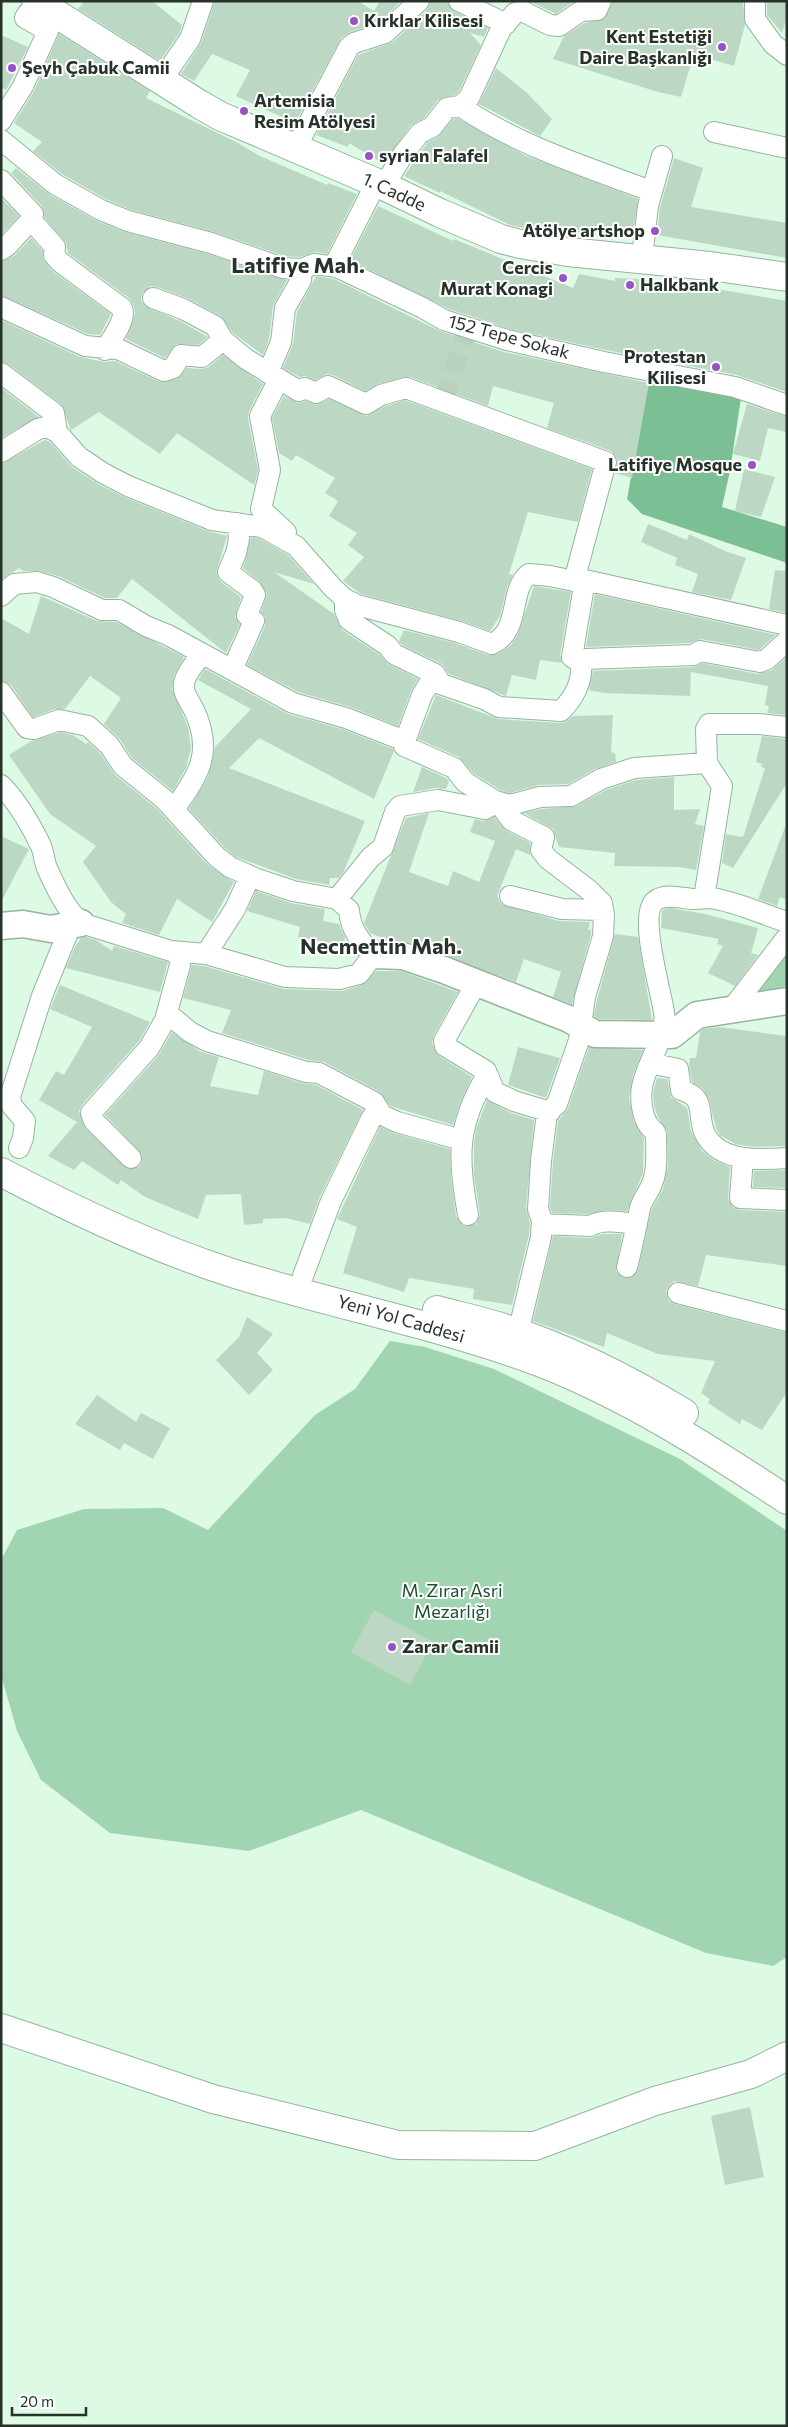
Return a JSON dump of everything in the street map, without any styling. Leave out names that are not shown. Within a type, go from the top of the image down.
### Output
[{"type":"main road","name":"1. Cadde","points":[[32,7],[220,116],[295,149],[378,190],[507,241],[568,252],[642,258],[785,277]]},
{"type":"main road","name":"Yeni Yol Caddesi","points":[[10,1151],[93,1202],[140,1223],[235,1257],[518,1333],[576,1356],[667,1402],[787,1479]]},
{"type":"main road","name":"Yeni Yol Caddesi","points":[[1,1172],[69,1207],[161,1249],[232,1272],[448,1332],[540,1363],[660,1421],[701,1444],[787,1500]]},
{"type":"main road","points":[[1,2028],[213,2100],[398,2145],[535,2146],[655,2102],[751,2074],[787,2056]]},
{"type":"street","points":[[161,81],[190,39],[203,1]]},
{"type":"street","points":[[295,149],[349,48],[354,43],[384,33],[419,1]]},
{"type":"street","points":[[459,1],[506,24]]},
{"type":"street","points":[[334,266],[378,190],[420,132],[432,127],[448,108],[460,106],[469,98],[501,29],[515,13],[522,11],[550,25],[559,26],[581,10],[597,10],[602,1]]},
{"type":"street","points":[[755,1],[756,19],[773,44],[787,55]]},
{"type":"street","points":[[1,121],[23,86],[48,31],[25,18],[32,7]]},
{"type":"street","points":[[460,106],[476,117],[540,149],[651,191]]},
{"type":"street","points":[[714,132],[787,148]]},
{"type":"street","name":"152 Tepe Sokak","points":[[1,140],[55,184],[101,210],[128,221],[211,243],[283,268],[302,269],[314,264],[334,266],[423,308],[444,320],[477,331],[604,362],[736,387],[787,405]]},
{"type":"street","points":[[642,258],[651,191],[662,156]]},
{"type":"street","points":[[1,180],[33,214],[31,220],[1,250]]},
{"type":"street","points":[[31,220],[55,247],[54,255],[60,262],[122,308],[124,313],[122,319],[105,350]]},
{"type":"street","points":[[302,269],[301,280],[284,308],[281,342],[274,376],[260,416],[270,470],[261,509],[285,530],[296,546],[345,599],[358,606],[459,632],[492,644],[507,634],[525,577],[528,574],[579,581],[787,625]]},
{"type":"street","points":[[153,298],[183,309],[215,326],[223,340],[246,359],[299,391],[306,388],[316,393],[328,386],[366,404],[381,395],[406,388],[606,462],[579,581],[572,657],[581,663]]},
{"type":"street","points":[[1,307],[85,346],[105,350],[118,349],[164,371],[173,368],[181,355],[202,357],[223,340]]},
{"type":"street","points":[[1,373],[54,413],[57,432]]},
{"type":"street","points":[[1,452],[38,428],[46,427],[57,432],[79,456],[103,473],[128,486],[212,520],[262,527],[296,546]]},
{"type":"street","points":[[232,670],[252,629],[254,621],[247,615],[255,595],[252,590],[228,572],[239,540],[237,523]]},
{"type":"street","points":[[1,596],[14,584],[37,582],[53,587],[102,610],[119,610],[146,626],[168,634],[293,703],[346,718],[405,741]]},
{"type":"street","points":[[345,599],[345,610],[349,620],[388,646],[394,654],[434,674],[441,684],[484,699],[500,708],[561,711],[572,697],[582,675],[581,663]]},
{"type":"street","points":[[581,663],[586,659],[693,656],[700,651],[760,662],[767,659],[787,642]]},
{"type":"street","points":[[174,809],[185,794],[204,756],[202,725],[184,690],[184,683],[202,654]]},
{"type":"street","points":[[434,674],[422,695],[404,746],[454,768],[465,782],[498,802],[510,804],[540,798],[564,798],[572,796],[602,779],[634,768],[707,763]]},
{"type":"street","points":[[1,692],[27,728],[34,729],[60,720],[88,726],[109,745],[123,766],[174,809],[217,857],[250,876],[293,891],[337,899],[348,910],[359,940],[372,955],[403,956],[477,982],[582,1025],[595,1034],[656,1047],[697,1015],[787,1001]]},
{"type":"street","points":[[704,898],[722,786],[707,763],[705,734],[709,724],[759,724],[787,727]]},
{"type":"street","points":[[1,785],[27,820],[42,848],[47,867],[63,902],[76,924]]},
{"type":"street","points":[[337,899],[370,858],[383,847],[395,812],[400,806],[446,800],[485,809],[498,802]]},
{"type":"street","points":[[498,802],[510,820],[544,837],[541,850],[548,860],[589,890],[602,903],[603,910],[603,936],[585,997],[579,1040],[557,1104],[548,1114],[541,1161],[538,1208],[542,1224],[541,1237],[518,1333]]},
{"type":"street","points":[[206,954],[235,908],[250,876]]},
{"type":"street","points":[[510,896],[562,908],[603,910]]},
{"type":"street","points":[[627,1267],[645,1195],[654,1179],[656,1132],[647,1121],[642,1100],[642,1087],[665,1024],[659,978],[650,948],[651,906],[656,900],[670,896],[704,898],[749,907],[764,915],[787,922]]},
{"type":"street","points":[[1,926],[22,924],[51,929],[76,924],[170,951],[206,954],[285,977],[339,980],[359,974],[372,955]]},
{"type":"street","points":[[10,1151],[23,1138],[25,1121],[12,1106],[10,1097],[42,996],[76,924]]},
{"type":"street","points":[[730,1011],[787,937]]},
{"type":"street","points":[[131,1158],[94,1122],[91,1113],[149,1048],[167,1012],[180,966],[179,952]]},
{"type":"street","points":[[477,982],[444,1041],[445,1046],[486,1071],[495,1092],[514,1101],[550,1112]]},
{"type":"street","points":[[167,1012],[190,1032],[207,1041],[306,1072],[319,1073],[374,1102],[382,1115],[397,1122],[462,1140]]},
{"type":"street","points":[[656,1047],[660,1064],[678,1069],[681,1090],[695,1096],[699,1104],[705,1134],[714,1145],[743,1158],[764,1160],[787,1158]]},
{"type":"street","points":[[468,1215],[463,1187],[462,1128],[469,1107],[487,1075]]},
{"type":"street","points":[[303,1276],[331,1201],[371,1119],[378,1110]]},
{"type":"street","points":[[743,1158],[740,1198],[787,1200]]},
{"type":"street","points":[[542,1224],[590,1226],[597,1222],[613,1222],[637,1224]]},
{"type":"street","points":[[678,1293],[787,1321]]},
{"type":"green space","points":[[649,380],[741,398],[730,471],[722,507],[787,527],[787,563],[642,514],[627,499]]},
{"type":"green space","points":[[787,947],[787,985],[753,1000],[744,999]]},
{"type":"green space","name":"M. Zırar Asri Mezarlığı","points":[[390,1341],[425,1347],[494,1369],[680,1459],[787,1531],[787,1957],[773,1966],[706,1953],[361,1810],[249,1851],[110,1833],[41,1780],[17,1731],[1,1675],[1,1560],[17,1530],[84,1509],[163,1508],[208,1530],[315,1415],[355,1389]]},
{"type":"building","points":[[84,1],[152,1],[182,25],[179,34],[160,61],[78,9]]},
{"type":"building","points":[[215,1],[358,1],[374,11],[380,1],[401,1],[379,23],[350,32],[341,38],[295,123],[236,96],[250,70],[212,54],[194,81],[181,74],[201,43]]},
{"type":"building","points":[[431,1],[447,1],[453,11],[488,28],[484,37],[470,33],[481,45],[459,91],[455,95],[438,100],[424,118],[411,125],[384,164],[349,143],[348,147],[316,135],[358,55],[393,42],[427,10]]},
{"type":"building","points":[[529,1],[574,1],[556,14]]},
{"type":"building","points":[[613,1],[743,1],[745,25],[734,66],[694,54],[681,97],[658,92],[553,59],[564,36],[585,23],[604,19]]},
{"type":"building","points":[[767,1],[787,1],[787,17],[782,33],[767,15]]},
{"type":"building","points":[[59,34],[150,91],[146,98],[238,143],[260,156],[327,185],[328,183],[357,194],[327,254],[315,252],[300,257],[285,256],[214,232],[132,210],[106,199],[62,174],[33,151],[42,142],[14,123],[34,91]]},
{"type":"building","name":"Şeyh Çabuk Camii","points":[[1,35],[28,47],[6,90],[1,88]]},
{"type":"building","points":[[496,68],[526,92],[552,119],[540,136],[479,104]]},
{"type":"building","points":[[457,118],[524,155],[638,199],[632,239],[592,232],[542,232],[510,225],[404,176],[428,142],[438,137],[453,119]]},
{"type":"building","points":[[674,158],[703,168],[691,207],[787,223],[787,258],[657,235],[660,208]]},
{"type":"building","points":[[16,168],[49,194],[97,221],[125,232],[208,254],[287,280],[273,306],[269,339],[263,355],[232,332],[221,316],[189,299],[150,286],[142,293],[141,300],[144,306],[178,320],[208,337],[198,345],[176,344],[165,358],[126,339],[135,314],[134,306],[130,299],[68,253],[66,243],[44,217],[42,206],[11,173]]},
{"type":"building","points":[[1,198],[19,216],[1,235]]},
{"type":"building","points":[[378,206],[453,241],[454,239],[573,288],[579,274],[615,281],[615,278],[640,279],[787,301],[787,392],[737,375],[606,350],[510,329],[449,309],[350,260]]},
{"type":"building","points":[[31,238],[43,251],[43,259],[51,270],[111,314],[100,335],[88,334],[1,295],[1,262],[14,256]]},
{"type":"building","points":[[316,276],[334,279],[440,331],[504,352],[649,383],[632,478],[615,473],[618,460],[611,451],[547,428],[554,403],[493,386],[488,406],[410,377],[378,384],[365,391],[333,375],[327,374],[315,380],[305,376],[300,377],[283,368],[293,344],[297,312]]},
{"type":"building","points":[[1,320],[80,357],[104,362],[115,361],[160,382],[177,379],[187,368],[201,369],[209,367],[223,355],[263,384],[249,411],[248,418],[258,470],[254,485],[177,433],[160,454],[99,412],[71,430],[61,404],[8,364],[1,361]]},
{"type":"building","points":[[1,388],[39,417],[1,438]]},
{"type":"building","points":[[284,396],[298,403],[305,401],[316,405],[329,399],[366,416],[386,406],[405,400],[592,469],[578,522],[528,512],[509,574],[513,575],[507,587],[500,616],[490,631],[462,621],[361,594],[343,581],[364,557],[348,545],[357,533],[329,516],[338,501],[325,493],[335,478],[296,455],[292,461],[279,453],[272,418]]},
{"type":"building","points":[[747,404],[787,417],[787,432],[768,428],[760,461],[733,454]]},
{"type":"building","points":[[45,440],[50,442],[72,467],[98,484],[124,497],[208,531],[227,536],[216,573],[221,582],[241,597],[235,617],[240,624],[226,653],[132,579],[117,598],[105,598],[58,576],[40,571],[23,571],[19,568],[1,580],[1,464]]},
{"type":"building","points":[[744,469],[775,477],[761,517],[735,511]]},
{"type":"building","points":[[648,524],[687,540],[689,534],[725,551],[746,558],[731,600],[692,592],[698,574],[675,565],[677,558],[641,542]]},
{"type":"building","points":[[251,537],[258,538],[288,555],[314,584],[274,572],[334,614],[342,630],[380,655],[388,664],[418,679],[411,691],[398,726],[350,707],[298,692],[247,665],[265,626],[265,618],[261,612],[267,594],[259,581],[243,568]]},
{"type":"building","points":[[775,570],[787,571],[787,613],[769,609]]},
{"type":"building","points":[[534,586],[571,592],[560,655],[562,663],[540,660],[536,680],[512,675],[506,696],[449,674],[442,664],[402,645],[399,641],[404,630],[455,643],[488,655],[498,654],[511,645],[518,634]]},
{"type":"building","points":[[595,594],[776,635],[759,650],[701,639],[690,643],[586,647]]},
{"type":"building","points":[[41,596],[97,621],[116,622],[184,657],[174,676],[172,689],[188,727],[191,748],[186,768],[173,791],[132,758],[119,738],[104,724],[121,698],[90,676],[65,709],[55,709],[33,717],[11,685],[1,680],[1,618],[29,634]]},
{"type":"building","points":[[787,657],[787,715],[767,713],[769,706],[765,705],[768,686],[691,672],[690,696],[604,693],[589,690],[593,671],[693,667],[702,663],[758,674],[772,670]]},
{"type":"building","points":[[205,669],[288,714],[342,729],[393,749],[394,751],[374,799],[259,738],[229,768],[365,821],[343,873],[339,878],[330,878],[329,885],[296,879],[236,857],[225,848],[189,809],[208,777],[215,747],[251,709],[198,680]]},
{"type":"building","points":[[436,695],[498,719],[560,723],[566,722],[573,716],[613,715],[611,752],[615,753],[616,762],[595,769],[568,784],[539,785],[510,793],[500,790],[473,773],[459,757],[418,739]]},
{"type":"building","points":[[60,732],[73,735],[86,744],[88,742],[100,753],[115,775],[156,808],[208,865],[234,882],[212,922],[177,899],[159,935],[122,923],[126,914],[111,902],[83,862],[96,846],[50,814],[9,755],[31,741]]},
{"type":"building","points":[[762,736],[787,739],[787,783],[733,868],[722,863],[726,834],[743,837],[765,768],[761,767],[762,764],[756,762]]},
{"type":"building","points":[[422,767],[446,778],[449,781],[446,789],[436,788],[413,792]]},
{"type":"building","points":[[674,777],[674,810],[700,809],[695,824],[704,826],[696,870],[680,867],[614,866],[615,853],[559,847],[553,829],[524,813],[542,809],[576,806],[606,790],[636,780]]},
{"type":"building","points":[[429,813],[409,872],[448,886],[453,871],[479,882],[495,841],[470,832],[475,819],[483,821],[494,817],[505,830],[530,843],[530,855],[516,849],[497,896],[501,904],[559,921],[590,922],[588,930],[591,930],[591,934],[572,1004],[553,997],[561,972],[524,959],[516,982],[408,942],[388,940],[370,933],[364,923],[406,818]]},
{"type":"building","points":[[785,827],[787,828],[787,900],[780,897],[777,906],[758,899]]},
{"type":"building","points":[[1,836],[29,849],[1,902]]},
{"type":"building","points":[[256,891],[291,903],[325,909],[323,921],[339,924],[345,937],[344,946],[298,937],[300,927],[247,911]]},
{"type":"building","points":[[671,908],[705,914],[758,928],[751,953],[758,955],[735,986],[708,973],[723,946],[717,944],[719,939],[661,928],[662,912],[664,909]]},
{"type":"building","points":[[615,934],[638,937],[652,1020],[599,1019],[594,1016]]},
{"type":"building","points":[[86,937],[96,940],[112,951],[114,946],[168,962],[160,992],[66,968],[76,945],[81,938]]},
{"type":"building","points":[[192,965],[204,966],[284,989],[342,991],[362,985],[376,971],[401,971],[458,992],[434,1035],[432,1043],[439,1056],[472,1077],[453,1125],[390,1106],[380,1092],[324,1062],[308,1060],[222,1033],[231,1010],[183,998]]},
{"type":"building","points":[[60,985],[150,1022],[139,1041],[82,1105],[79,1111],[86,1129],[127,1169],[139,1167],[142,1162],[142,1154],[105,1115],[158,1056],[172,1032],[201,1052],[219,1057],[210,1086],[258,1095],[264,1071],[302,1083],[316,1085],[363,1110],[320,1196],[310,1224],[286,1218],[263,1219],[263,1223],[244,1225],[241,1194],[206,1195],[198,1219],[145,1197],[121,1180],[118,1185],[82,1161],[74,1170],[48,1156],[77,1122],[39,1100],[56,1071],[64,1075],[92,1027],[50,1009]]},
{"type":"building","points":[[720,1027],[787,1036],[787,1146],[754,1147],[735,1144],[720,1135],[716,1128],[709,1099],[702,1088],[692,1082],[689,1066],[690,1058],[696,1058],[700,1032],[703,1029]]},
{"type":"building","points":[[518,1047],[560,1058],[546,1098],[508,1085]]},
{"type":"building","points":[[589,1047],[643,1050],[633,1075],[629,1098],[634,1122],[644,1138],[643,1173],[627,1211],[606,1210],[588,1214],[552,1213],[550,1207],[558,1121],[568,1108]]},
{"type":"building","points":[[657,1078],[667,1079],[671,1097],[687,1108],[691,1131],[702,1151],[715,1161],[730,1167],[728,1198],[733,1208],[787,1212],[787,1266],[706,1255],[698,1286],[675,1281],[670,1284],[666,1291],[669,1301],[675,1304],[787,1333],[787,1392],[762,1430],[742,1419],[740,1424],[708,1403],[710,1399],[701,1393],[715,1361],[658,1354],[607,1333],[604,1347],[533,1321],[553,1236],[590,1238],[603,1234],[622,1234],[616,1271],[624,1278],[630,1278],[638,1270],[651,1211],[663,1189],[668,1165],[667,1131],[658,1117],[654,1106],[653,1093]]},
{"type":"building","points":[[487,1100],[509,1112],[534,1120],[526,1208],[530,1222],[529,1235],[512,1305],[473,1299],[474,1289],[409,1278],[404,1292],[343,1273],[357,1227],[337,1219],[380,1127],[394,1133],[450,1149],[456,1217],[464,1226],[476,1224],[480,1214],[474,1175],[474,1144],[476,1129]]},
{"type":"building","points":[[787,1170],[787,1188],[753,1187],[754,1171]]},
{"type":"building","points":[[247,1317],[273,1334],[257,1353],[273,1370],[249,1395],[216,1360],[239,1337]]},
{"type":"building","points":[[97,1395],[136,1422],[141,1413],[170,1428],[153,1459],[124,1443],[120,1450],[75,1424]]},
{"type":"building","name":"Zarar Camii","points":[[374,1610],[433,1642],[410,1685],[351,1652]]},
{"type":"building","points":[[750,2107],[764,2177],[725,2185],[711,2116]]},
{"type":"tunnel","points":[[443,401],[468,328]]},
{"type":"place","name":"Kırklar Kilisesi","points":[[354,21]]},
{"type":"place","name":"Kent Estetiği Daire Başkanlığı","points":[[722,47]]},
{"type":"place","name":"Şeyh Çabuk Camii","points":[[12,68]]},
{"type":"place","name":"Artemisia Resim Atölyesi","points":[[244,111]]},
{"type":"place","name":"syrian Falafel","points":[[369,156]]},
{"type":"place","name":"Atölye artshop","points":[[655,231]]},
{"type":"place","name":"Cercis Murat Konagi","points":[[563,278]]},
{"type":"place","name":"Halkbank","points":[[630,285]]},
{"type":"place","name":"Protestan Kilisesi","points":[[716,367]]},
{"type":"place","name":"Latifiye Mosque","points":[[752,465]]},
{"type":"place","name":"Zarar Camii","points":[[392,1647]]},
{"type":"district","name":"Latifiye Mah.","points":[[298,265]]},
{"type":"district","name":"Necmettin Mah.","points":[[381,946]]}]
